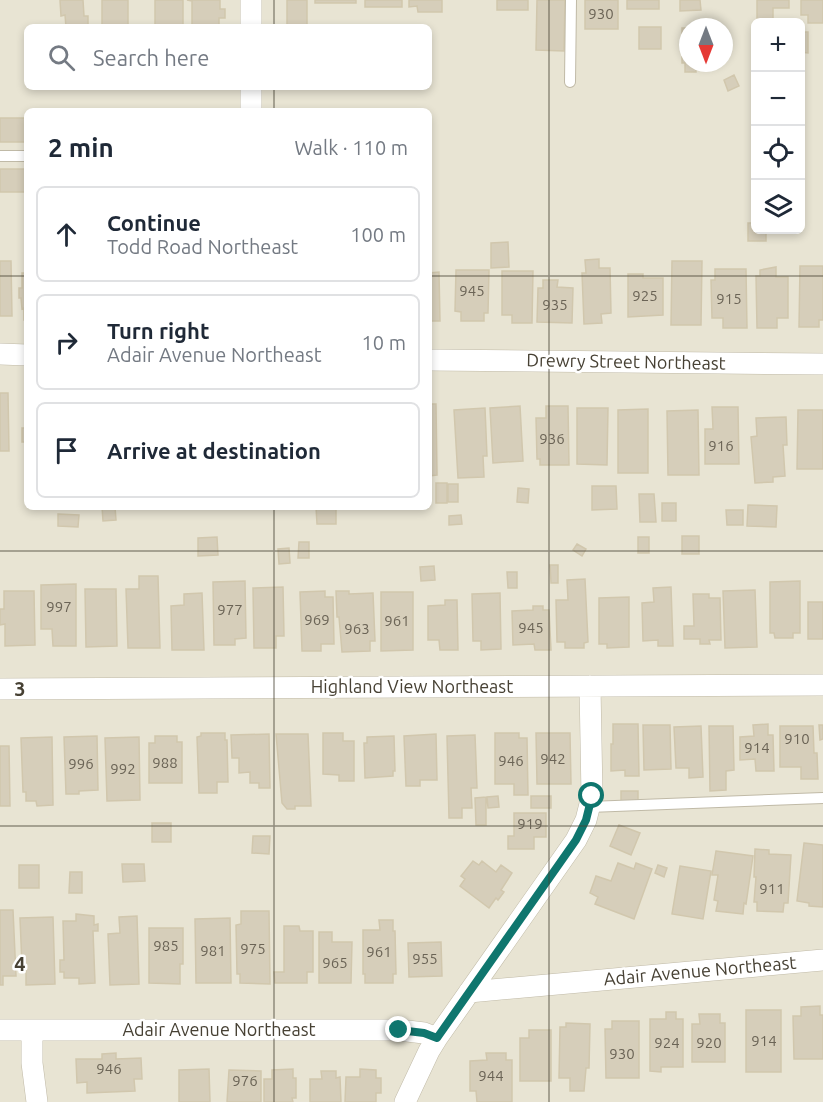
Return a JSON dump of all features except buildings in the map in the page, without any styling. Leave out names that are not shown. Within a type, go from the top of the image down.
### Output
[{"type":"street","points":[[251,0],[251,24]]},
{"type":"street","points":[[251,90],[251,108]]},
{"type":"street","points":[[0,354],[24,355]]},
{"type":"street","name":"Drewry Street Northeast","points":[[432,360],[823,364]]},
{"type":"street","name":"Highland View Northeast","points":[[0,688],[823,685]]},
{"type":"street","points":[[405,1102],[437,1038],[576,840],[586,820],[592,796],[590,686]]},
{"type":"street","name":"Adair Avenue Northeast","points":[[469,992],[823,960]]},
{"type":"street","name":"Adair Avenue Northeast","points":[[0,1030],[399,1030],[424,1033],[437,1038]]},
{"type":"street","points":[[32,1030],[32,1063],[37,1102]]},
{"type":"lane","points":[[570,82],[571,0]]},
{"type":"lane","points":[[0,156],[24,156]]},
{"type":"lane","points":[[589,807],[823,798]]},
{"type":"shaded area","points":[[0,0],[823,0],[823,1102],[0,1102]]},
{"type":"route","points":[[399,1030],[424,1033],[437,1038],[576,840],[586,820],[592,796]]}]
